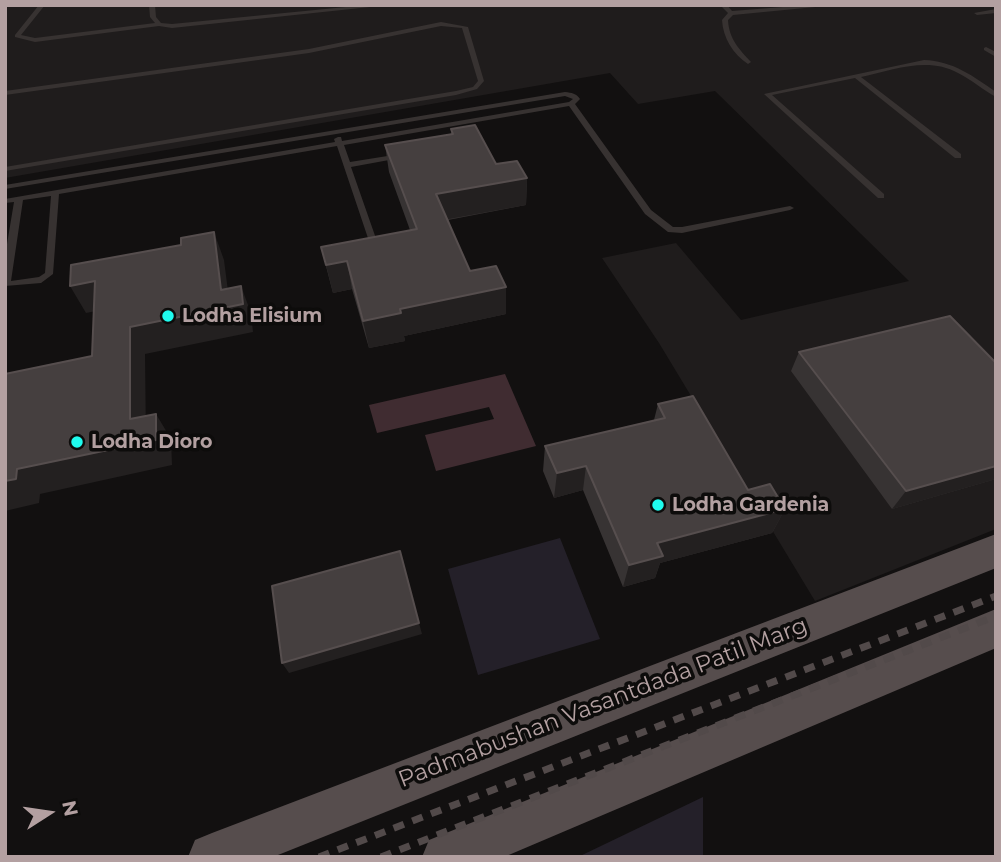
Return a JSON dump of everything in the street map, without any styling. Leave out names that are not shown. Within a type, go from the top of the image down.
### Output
[{"type":"main road","name":"Padmabushan Vasantdada Patil Marg","points":[[212,857],[996,551]]},
{"type":"main road","points":[[446,857],[996,628]]},
{"type":"lane","points":[[5,34],[18,32],[42,5]]},
{"type":"lane","points":[[152,5],[153,18],[159,24]]},
{"type":"lane","points":[[18,32],[17,36],[35,40],[159,24],[172,26],[210,23],[386,5]]},
{"type":"lane","points":[[723,5],[731,13]]},
{"type":"lane","points":[[748,62],[732,47],[725,30],[725,20],[731,13],[833,5]]},
{"type":"lane","points":[[977,13],[996,11]]},
{"type":"lane","points":[[5,93],[309,51],[441,24],[465,27],[481,81],[475,88],[456,93],[5,169]]},
{"type":"lane","points":[[986,49],[996,55]]},
{"type":"lane","points":[[881,196],[767,94],[940,62],[950,64],[996,95]]},
{"type":"lane","points":[[856,76],[958,156]]},
{"type":"lane","points":[[5,187],[565,94],[573,95],[577,99],[571,104],[5,201]]},
{"type":"lane","points":[[571,104],[648,212],[671,230],[790,208]]},
{"type":"lane","points":[[336,132],[378,256]]},
{"type":"lane","points":[[347,165],[407,155]]},
{"type":"lane","points":[[44,194],[47,180]]},
{"type":"lane","points":[[19,198],[7,284],[41,280],[49,274],[55,192]]},
{"type":"shaded area","points":[[5,5],[996,5],[996,529],[815,601],[659,343],[602,258],[676,243],[741,320],[909,281],[715,91],[638,104],[610,73],[5,178]]},
{"type":"shaded area","points":[[505,374],[536,446],[436,471],[425,435],[494,419],[489,407],[377,433],[369,405]]},
{"type":"shaded area","points":[[560,538],[600,639],[478,675],[448,569]]},
{"type":"shaded area","points":[[703,797],[703,857],[578,857]]},
{"type":"building","points":[[475,125],[496,164],[517,161],[527,178],[436,194],[470,271],[496,266],[506,287],[400,309],[401,313],[363,321],[347,261],[326,265],[321,247],[417,229],[385,145],[453,134],[451,129]]},
{"type":"building","points":[[214,232],[221,290],[241,286],[243,304],[130,327],[130,419],[156,414],[156,440],[17,469],[16,479],[5,481],[5,374],[92,356],[95,281],[70,286],[71,265],[181,245],[181,238]]},
{"type":"building","points":[[950,316],[996,363],[996,466],[906,491],[799,352]]},
{"type":"building","name":"Lodha Gardenia","points":[[693,396],[748,490],[770,484],[785,509],[657,543],[663,556],[629,565],[586,466],[557,473],[545,446],[665,418],[658,404]]},
{"type":"building","points":[[400,551],[419,623],[282,663],[272,586]]},
{"type":"railway","points":[[319,857],[996,596]]},
{"type":"railway","points":[[381,857],[996,616]]},
{"type":"place","name":"Lodha Elisium","points":[[168,316]]},
{"type":"place","name":"Lodha Dioro","points":[[77,442]]},
{"type":"place","name":"Lodha Gardenia","points":[[658,505]]}]
